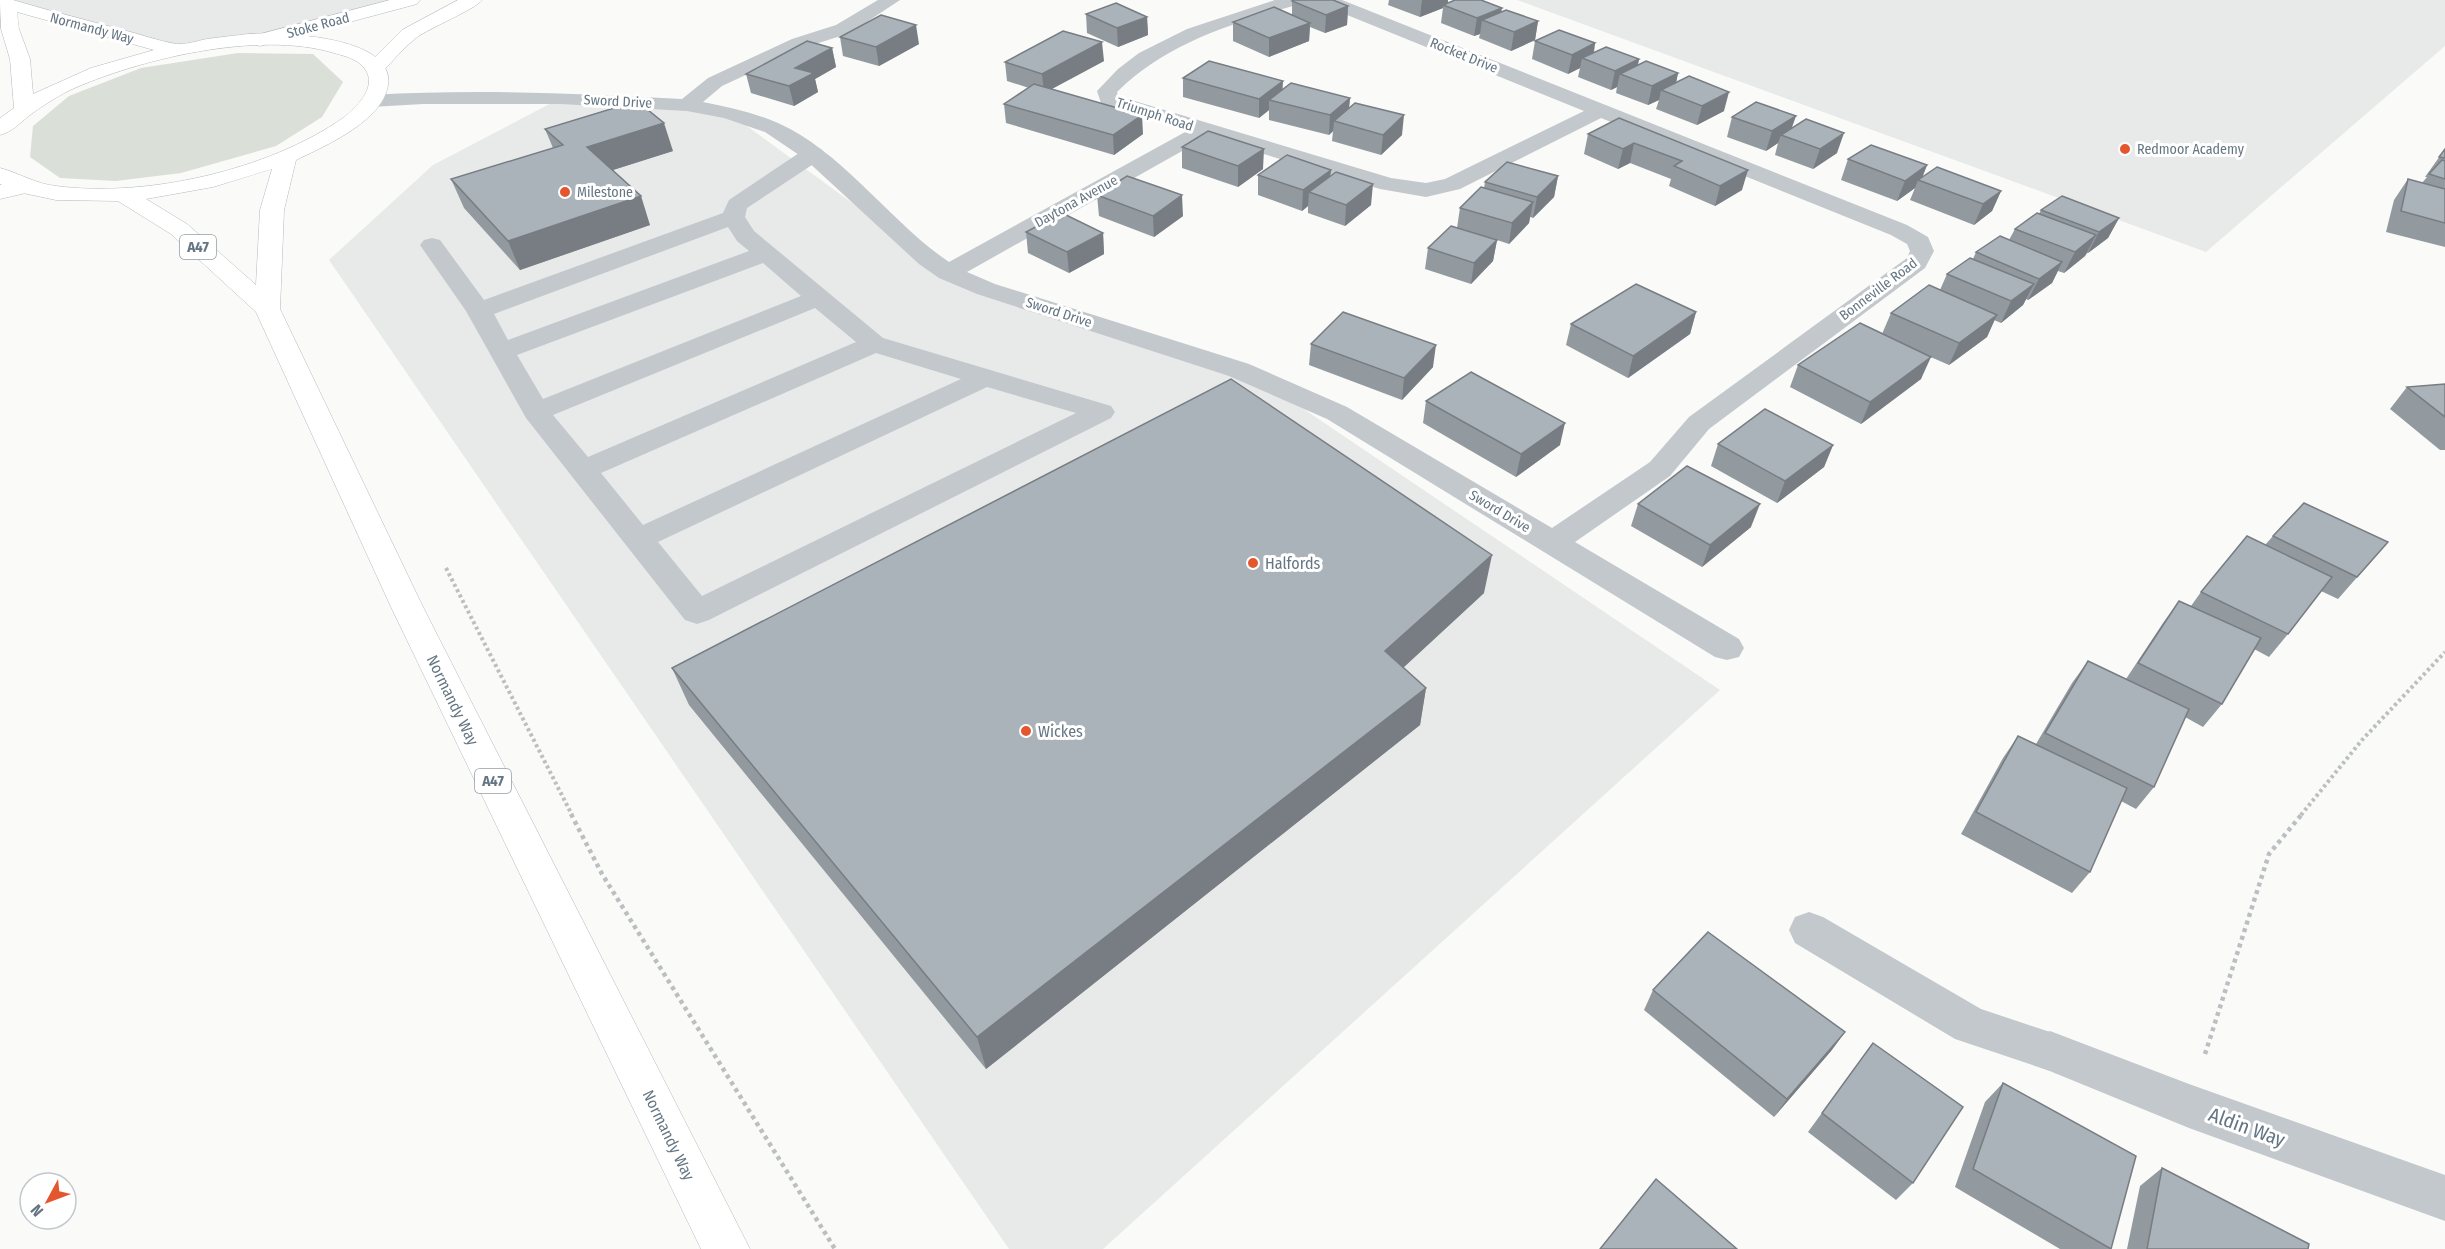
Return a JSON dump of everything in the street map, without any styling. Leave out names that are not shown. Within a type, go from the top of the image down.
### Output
[{"type":"main road","name":"Stoke Road","points":[[260,40],[411,0]]},
{"type":"main road","points":[[375,68],[409,34],[473,0]]},
{"type":"main road","name":"Normandy Way","points":[[24,108],[20,59],[4,2],[177,50]]},
{"type":"main road","points":[[0,129],[24,108],[67,84],[120,65],[177,50],[260,40],[292,40],[329,45],[364,57],[375,68],[379,83],[371,101],[359,115],[339,129],[286,157],[206,181],[122,194],[65,194],[11,189],[0,175]]},
{"type":"main road","name":"Normandy Way","points":[[267,309],[272,210],[286,157]]},
{"type":"main road","name":"Normandy Way","points":[[122,194],[179,229],[267,309],[407,607],[726,1249]]},
{"type":"street","points":[[687,105],[715,82],[799,43],[843,29],[891,0]]},
{"type":"street","name":"Triumph Road","points":[[1294,0],[1238,16],[1179,38],[1118,78],[1107,91],[1108,99],[1204,130],[1413,190],[1440,189],[1601,110]]},
{"type":"street","name":"Rocket Drive","points":[[1326,0],[1601,110]]},
{"type":"street","name":"Sword Drive","points":[[371,101],[423,98],[561,98],[687,105],[729,113],[772,128],[813,154],[928,259],[948,273],[986,289],[1239,370],[1337,413],[1727,648]]},
{"type":"street","name":"Bonneville Road","points":[[1552,543],[1660,469],[1699,423],[1916,263],[1923,252],[1918,241],[1899,230],[1601,110]]},
{"type":"street","name":"Daytona Avenue","points":[[948,273],[1204,130]]},
{"type":"street","points":[[733,217],[737,205],[813,154]]},
{"type":"street","points":[[432,245],[479,311],[536,412],[697,612],[1101,412],[874,344],[745,236],[733,217]]},
{"type":"street","points":[[479,311],[733,217]]},
{"type":"street","points":[[503,351],[767,253]]},
{"type":"street","points":[[536,412],[820,297]]},
{"type":"street","points":[[583,470],[874,344]]},
{"type":"street","points":[[639,539],[986,377]]},
{"type":"street","name":"Aldin Way","points":[[1809,930],[1970,1025],[2050,1050],[2189,1106],[2445,1198]]},
{"type":"path","points":[[445,565],[602,874],[836,1249]]},
{"type":"path","points":[[2189,1106],[2269,854],[2362,740],[2445,652]]},
{"type":"shaded area","points":[[0,0],[411,0],[260,40],[177,50]]},
{"type":"shaded area","name":"Redmoor Academy","points":[[1517,0],[2445,0],[2445,46],[2206,252]]},
{"type":"shaded area","points":[[238,53],[313,54],[343,82],[322,117],[276,146],[181,173],[116,181],[60,178],[30,157],[33,126],[69,96],[141,68]]},
{"type":"shaded area","points":[[561,98],[729,113],[948,273],[1277,391],[1720,690],[1103,1249],[1009,1249],[329,260],[433,165]]},
{"type":"building","points":[[1333,0],[1348,6],[1326,15],[1292,1]]},
{"type":"building","points":[[1455,0],[1481,0],[1502,8],[1477,18],[1443,5]]},
{"type":"building","points":[[1116,3],[1147,17],[1117,28],[1086,14]]},
{"type":"building","points":[[1274,7],[1310,23],[1269,38],[1233,22]]},
{"type":"building","points":[[1506,10],[1538,21],[1514,32],[1482,20]]},
{"type":"building","points":[[881,15],[916,25],[876,47],[840,37]]},
{"type":"building","points":[[1559,30],[1595,43],[1572,55],[1535,41]]},
{"type":"building","points":[[1063,31],[1102,42],[1042,74],[1005,62]]},
{"type":"building","points":[[807,41],[832,48],[795,68],[814,73],[789,86],[746,74]]},
{"type":"building","points":[[1606,47],[1639,59],[1615,71],[1582,58]]},
{"type":"building","points":[[1209,61],[1283,81],[1259,99],[1183,78]]},
{"type":"building","points":[[1646,61],[1678,73],[1652,86],[1620,74]]},
{"type":"building","points":[[1689,76],[1729,92],[1702,106],[1661,90]]},
{"type":"building","points":[[1291,83],[1350,98],[1330,115],[1269,100]]},
{"type":"building","points":[[1034,84],[1142,115],[1113,135],[1004,104]]},
{"type":"building","points":[[637,101],[664,123],[587,147],[641,196],[508,241],[451,179],[563,145],[545,129]]},
{"type":"building","points":[[1756,102],[1796,116],[1772,131],[1732,117]]},
{"type":"building","points":[[1355,103],[1404,115],[1383,135],[1334,121]]},
{"type":"building","points":[[1619,118],[1748,170],[1720,186],[1674,166],[1682,161],[1634,143],[1623,149],[1588,134]]},
{"type":"building","points":[[1806,119],[1844,133],[1820,149],[1781,135]]},
{"type":"building","points":[[1208,131],[1264,149],[1238,166],[1182,147]]},
{"type":"building","points":[[1871,145],[1927,165],[1905,181],[1848,159]]},
{"type":"building","points":[[2445,149],[2445,158],[2439,157]]},
{"type":"building","points":[[1287,155],[1331,170],[1303,190],[1258,175]]},
{"type":"building","points":[[2442,160],[2445,161],[2445,179],[2429,174]]},
{"type":"building","points":[[1507,162],[1558,176],[1537,197],[1485,182]]},
{"type":"building","points":[[1937,167],[2001,191],[1983,204],[1918,180]]},
{"type":"building","points":[[1336,172],[1373,184],[1346,205],[1309,192]]},
{"type":"building","points":[[1127,176],[1182,195],[1153,216],[1097,195]]},
{"type":"building","points":[[2408,179],[2445,189],[2445,223],[2401,211]]},
{"type":"building","points":[[1481,187],[1533,202],[1512,223],[1460,208]]},
{"type":"building","points":[[2062,196],[2119,218],[2099,232],[2041,210]]},
{"type":"building","points":[[1062,213],[1103,233],[1067,252],[1026,232]]},
{"type":"building","points":[[2037,213],[2096,235],[2075,252],[2015,229]]},
{"type":"building","points":[[1451,226],[1497,240],[1474,263],[1428,248]]},
{"type":"building","points":[[2000,236],[2062,262],[2039,279],[1976,252]]},
{"type":"building","points":[[1970,258],[2034,284],[2011,301],[1947,274]]},
{"type":"building","points":[[1636,284],[1696,312],[1633,356],[1571,324]]},
{"type":"building","points":[[1929,285],[1997,315],[1959,343],[1891,313]]},
{"type":"building","points":[[1343,312],[1436,345],[1404,378],[1311,344]]},
{"type":"building","points":[[1860,323],[1931,357],[1870,402],[1798,365]]},
{"type":"building","points":[[1471,372],[1565,423],[1521,454],[1426,401]]},
{"type":"building","points":[[1231,379],[1492,555],[1385,651],[1426,688],[977,1037],[672,668]]},
{"type":"building","points":[[2445,384],[2445,417],[2407,387]]},
{"type":"building","points":[[1765,409],[1833,445],[1785,481],[1718,444]]},
{"type":"building","points":[[1687,466],[1760,504],[1710,545],[1638,504]]},
{"type":"building","points":[[2304,503],[2388,542],[2357,577],[2273,536]]},
{"type":"building","points":[[2247,536],[2332,577],[2288,634],[2201,592]]},
{"type":"building","points":[[2179,601],[2261,638],[2222,704],[2138,663]]},
{"type":"building","points":[[2088,661],[2189,709],[2154,787],[2045,733]]},
{"type":"building","points":[[2018,736],[2127,788],[2090,872],[1976,812]]},
{"type":"building","points":[[1708,932],[1845,1032],[1787,1099],[1653,990]]},
{"type":"building","points":[[1873,1043],[1963,1107],[1913,1183],[1822,1113]]},
{"type":"building","points":[[2003,1083],[2136,1156],[2111,1249],[1973,1169]]},
{"type":"building","points":[[2162,1168],[2309,1244],[2308,1249],[2147,1249]]},
{"type":"building","points":[[1656,1179],[1737,1249],[1600,1249]]},
{"type":"place","name":"Redmoor Academy","points":[[2125,149]]},
{"type":"place","name":"Milestone","points":[[565,192]]},
{"type":"place","name":"Halfords","points":[[1253,563]]},
{"type":"place","name":"Wickes","points":[[1026,731]]}]
